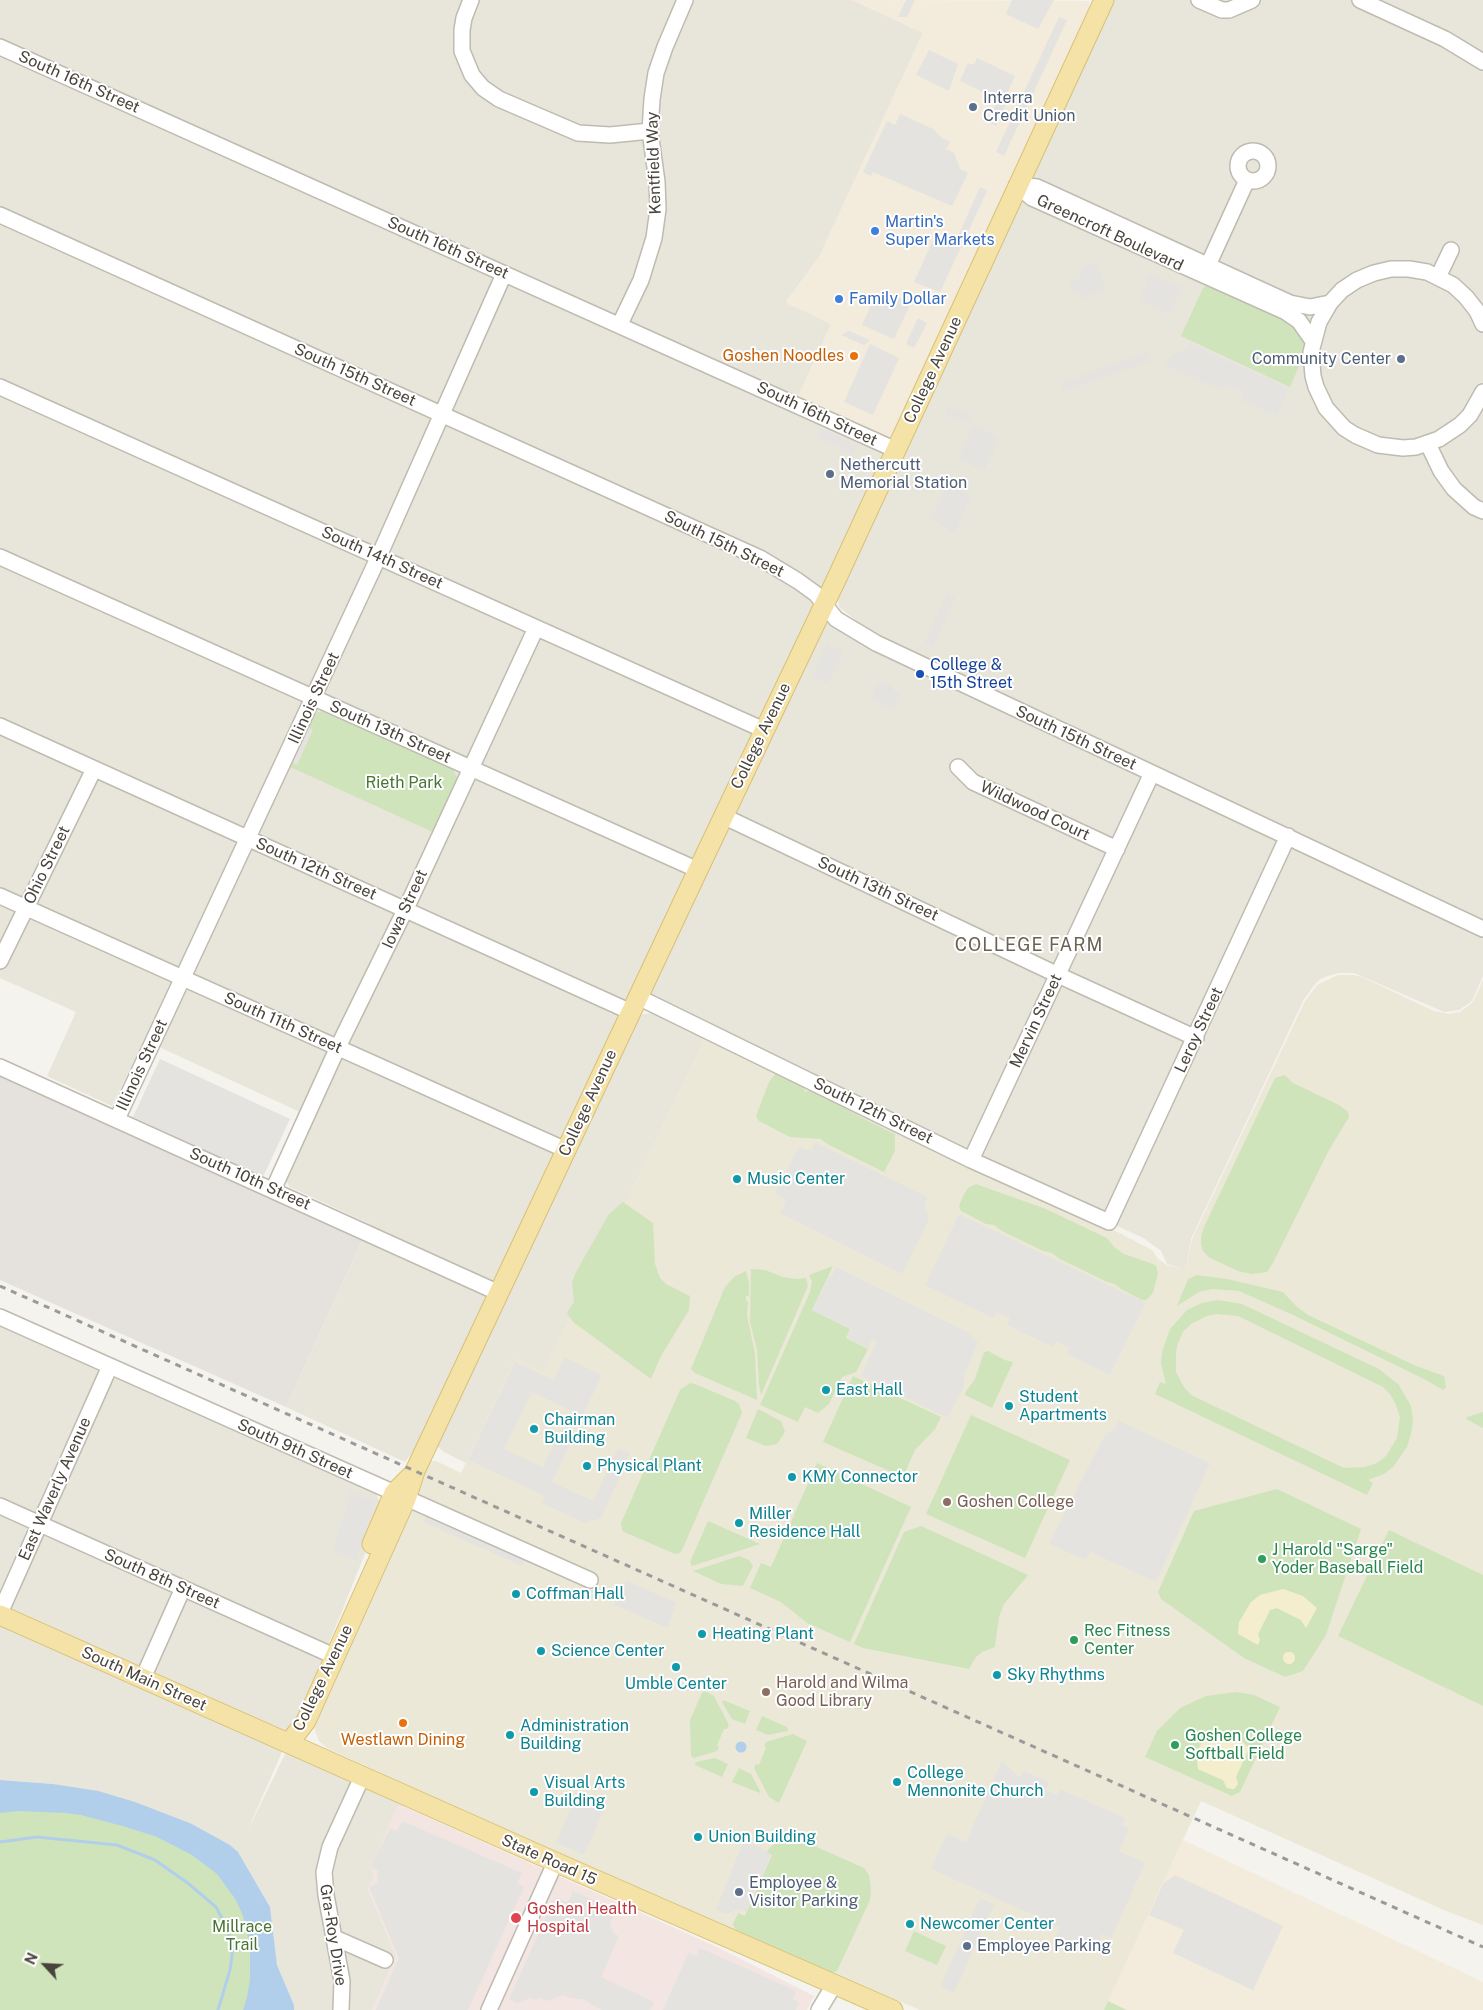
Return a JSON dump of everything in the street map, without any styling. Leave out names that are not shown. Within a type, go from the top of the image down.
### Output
[{"type":"main road","name":"College Avenue","points":[[289,1743],[295,1717],[325,1652],[400,1496],[415,1471],[824,604],[1104,0]]},
{"type":"main road","name":"College Avenue","points":[[289,1743],[306,1721],[400,1496]]},
{"type":"main road","name":"South Main Street","points":[[0,1614],[289,1743]]},
{"type":"main road","name":"State Road 15","points":[[289,1743],[555,1863],[893,2010]]},
{"type":"street","points":[[472,0],[464,18],[462,51],[472,75],[483,88],[499,99],[578,133],[610,135],[650,131]]},
{"type":"street","name":"Kentfield Way","points":[[620,324],[641,280],[654,238],[658,209],[657,182],[650,131],[652,99],[656,73],[665,47],[686,0]]},
{"type":"street","points":[[1199,0],[1222,10],[1237,8],[1252,0]]},
{"type":"street","points":[[1360,0],[1445,40],[1483,62]]},
{"type":"street","name":"South 16th Street","points":[[0,47],[504,274],[620,324],[896,450]]},
{"type":"street","points":[[1206,270],[1247,180]]},
{"type":"street","name":"Greencroft Boulevard","points":[[1018,185],[1037,187],[1206,270],[1291,315],[1302,324],[1313,341]]},
{"type":"street","name":"South 15th Street","points":[[0,215],[760,558],[816,594],[836,619],[876,643],[1483,929]]},
{"type":"street","points":[[1438,277],[1451,250]]},
{"type":"street","points":[[1483,324],[1477,311],[1453,285],[1438,277],[1410,269],[1391,269],[1357,280],[1342,290],[1330,304],[1319,322],[1313,341],[1311,364],[1316,387],[1326,408],[1344,428],[1367,441],[1384,446],[1403,448],[1428,444],[1449,434],[1470,415],[1483,392]]},
{"type":"street","name":"Greencroft Boulevard","points":[[1206,270],[1296,305],[1310,307],[1330,304]]},
{"type":"street","name":"Illinois Street","points":[[118,1119],[379,556],[504,274]]},
{"type":"street","name":"South 14th Street","points":[[0,387],[764,730]]},
{"type":"street","points":[[1428,444],[1441,471],[1454,489],[1474,507],[1483,511]]},
{"type":"street","name":"South 13th Street","points":[[0,557],[698,870]]},
{"type":"street","name":"Iowa Street","points":[[273,1190],[338,1047],[405,909],[536,628]]},
{"type":"street","name":"South 12th Street","points":[[0,726],[405,909],[634,1005],[1109,1222]]},
{"type":"street","name":"Wildwood Court","points":[[958,767],[974,782],[1117,849]]},
{"type":"street","name":"Ohio Street","points":[[0,961],[94,769]]},
{"type":"street","name":"Mervin Street","points":[[972,1160],[1152,773]]},
{"type":"street","name":"South 13th Street","points":[[723,816],[1058,975],[1196,1038]]},
{"type":"street","name":"Leroy Street","points":[[1109,1222],[1196,1038],[1288,836]]},
{"type":"street","name":"South 11th Street","points":[[0,896],[566,1150]]},
{"type":"street","name":"South 10th Street","points":[[0,1067],[499,1293]]},
{"type":"street","name":"South 9th Street","points":[[0,1317],[590,1580]]},
{"type":"street","name":"East Waverly Avenue","points":[[0,1614],[110,1366]]},
{"type":"street","name":"South 8th Street","points":[[0,1506],[325,1652]]},
{"type":"street","points":[[143,1678],[183,1588]]},
{"type":"street","name":"Gra-Roy Drive","points":[[341,2010],[342,1981],[324,1884],[326,1861],[362,1777]]},
{"type":"street","points":[[489,2010],[555,1863]]},
{"type":"street","points":[[335,1938],[385,1960]]},
{"type":"street","points":[[819,2010],[834,1984]]},
{"type":"shaded area","points":[[0,0],[852,0],[923,33],[819,257],[786,302],[831,324],[797,399],[0,47]]},
{"type":"shaded area","points":[[852,0],[1089,1],[1090,12],[944,323],[934,353],[895,435],[886,439],[797,399],[831,324],[786,303],[819,257],[923,33]]},
{"type":"shaded area","points":[[906,0],[915,0],[907,17],[898,17]]},
{"type":"shaded area","points":[[1012,0],[1054,0],[1038,29],[1006,14]]},
{"type":"shaded area","points":[[1111,0],[1483,0],[1483,928],[901,649],[862,625],[839,607],[838,597]]},
{"type":"shaded area","points":[[1059,17],[1067,20],[1004,156],[996,152]]},
{"type":"shaded area","points":[[0,50],[887,453],[414,1450],[405,1462],[286,1407],[370,1224],[290,1187],[285,1179],[313,1118],[144,1040],[112,1106],[47,1076],[76,1012],[0,978]]},
{"type":"shaded area","points":[[929,50],[958,64],[949,91],[916,75]]},
{"type":"shaded area","points":[[977,58],[1015,76],[1003,102],[960,81],[968,63],[974,65]]},
{"type":"shaded area","points":[[997,102],[1005,105],[996,126],[988,122]]},
{"type":"shaded area","points":[[900,114],[933,129],[942,138],[950,142],[946,149],[954,153],[960,169],[968,173],[952,206],[873,172],[871,176],[863,172],[887,121],[895,125]]},
{"type":"shaded area","points":[[980,187],[987,191],[940,292],[914,282],[936,234],[955,243]]},
{"type":"shaded area","points":[[1096,263],[1106,290],[1082,298],[1080,293],[1073,292],[1070,282],[1080,278],[1081,268]]},
{"type":"shaded area","points":[[1149,273],[1182,288],[1170,314],[1140,301]]},
{"type":"shaded area","points":[[889,293],[911,303],[894,339],[862,325],[873,301],[880,304],[886,300]]},
{"type":"shaded area","points":[[918,318],[927,323],[914,348],[906,344]]},
{"type":"shaded area","points":[[849,331],[870,340],[864,345],[841,335]]},
{"type":"shaded area","points":[[1189,343],[1289,389],[1277,416],[1241,400],[1244,394],[1226,385],[1223,391],[1164,365],[1167,359],[1186,349]]},
{"type":"shaded area","points":[[870,344],[899,358],[873,415],[844,402]]},
{"type":"shaded area","points":[[1147,352],[1150,361],[1064,391],[1061,383]]},
{"type":"shaded area","points":[[949,406],[971,416],[967,424],[945,414]]},
{"type":"shaded area","points":[[973,425],[999,438],[984,471],[958,459]]},
{"type":"shaded area","points":[[820,428],[857,445],[853,454],[816,437]]},
{"type":"shaded area","points":[[948,482],[972,496],[954,534],[931,518]]},
{"type":"shaded area","points":[[947,593],[955,597],[933,646],[925,642]]},
{"type":"shaded area","points":[[829,613],[1483,929],[1483,976],[1472,1001],[1459,1010],[1444,1012],[1354,973],[1338,973],[1322,978],[1316,983],[1304,999],[1191,1239],[1186,1270],[1167,1264],[1161,1251],[1145,1239],[639,997]]},
{"type":"shaded area","points":[[827,644],[843,652],[828,684],[812,676]]},
{"type":"shaded area","points":[[879,680],[890,685],[894,691],[902,694],[894,710],[870,699]]},
{"type":"shaded area","points":[[301,724],[313,730],[297,765],[285,759]]},
{"type":"shaded area","name":"Goshen College","points":[[1338,975],[1362,977],[1434,1011],[1449,1014],[1460,1012],[1473,1002],[1483,980],[1483,1925],[1446,1911],[1201,1801],[1104,2010],[920,2010],[411,1787],[327,1748],[319,1741],[314,1723],[430,1461],[436,1461],[461,1473],[515,1358],[544,1371],[707,1035],[1108,1227],[1152,1250],[1158,1259],[1167,1265],[1186,1270],[1192,1239],[1305,1001],[1317,985]]},
{"type":"shaded area","points":[[651,1013],[707,1035],[544,1372],[515,1359],[466,1463],[444,1452],[437,1446],[438,1441],[637,1018],[643,1014]]},
{"type":"shaded area","points":[[160,1059],[290,1119],[263,1177],[133,1117]]},
{"type":"shaded area","points":[[0,1067],[366,1232],[286,1407],[0,1280]]},
{"type":"shaded area","points":[[815,1142],[927,1197],[924,1204],[929,1219],[902,1274],[780,1213],[786,1201],[775,1193],[799,1147],[811,1151]]},
{"type":"shaded area","points":[[959,1214],[1146,1303],[1110,1375],[1067,1354],[1070,1348],[1056,1341],[1053,1347],[1007,1325],[1010,1318],[996,1312],[993,1318],[925,1285]]},
{"type":"shaded area","points":[[836,1267],[967,1332],[978,1343],[964,1374],[964,1386],[948,1418],[861,1376],[877,1341],[872,1339],[868,1348],[847,1338],[851,1329],[812,1310],[829,1276],[832,1276]]},
{"type":"shaded area","points":[[0,1324],[375,1491],[383,1509],[289,1742],[0,1613]]},
{"type":"shaded area","points":[[564,1357],[602,1375],[582,1416],[532,1392],[504,1449],[543,1467],[561,1430],[574,1436],[552,1482],[593,1501],[618,1448],[630,1453],[601,1518],[585,1523],[542,1503],[545,1496],[468,1460],[515,1362],[554,1380]]},
{"type":"shaded area","points":[[1119,1421],[1210,1463],[1156,1582],[1090,1552],[1086,1560],[1049,1544],[1105,1435],[1115,1428]]},
{"type":"shaded area","points":[[351,1491],[375,1502],[356,1561],[333,1551]]},
{"type":"shaded area","points":[[427,1514],[526,1559],[522,1566],[423,1522]]},
{"type":"shaded area","points":[[626,1581],[676,1602],[668,1628],[614,1605]]},
{"type":"shaded area","points":[[0,1615],[285,1745],[246,1834],[289,1746],[408,1796],[371,1867],[374,1877],[368,1889],[396,1956],[372,2010],[294,2010],[294,2005],[277,1965],[270,1907],[238,1852],[230,1845],[192,1824],[53,1784],[0,1780]]},
{"type":"shaded area","points":[[1002,1761],[1020,1778],[1024,1771],[1049,1782],[1046,1790],[1057,1795],[1060,1789],[1125,1818],[1122,1825],[1129,1828],[1119,1851],[1145,1863],[1111,1938],[1102,1934],[1094,1953],[1056,1936],[1060,1927],[931,1869],[947,1834],[966,1842]]},
{"type":"shaded area","points":[[579,1791],[607,1803],[584,1855],[556,1842]]},
{"type":"shaded area","name":"Goshen Health Hospital","points":[[398,1804],[717,1947],[814,1996],[807,2010],[372,2010],[396,1956],[368,1888],[374,1877],[371,1867]]},
{"type":"shaded area","points":[[402,1821],[522,1873],[517,1883],[524,1887],[468,2010],[376,2010],[399,1958],[369,1887],[377,1883],[378,1871],[371,1867],[390,1828],[397,1831]]},
{"type":"shaded area","name":"Employee & Visitor Parking","points":[[744,1840],[758,1846],[771,1855],[746,1912],[739,1909],[726,1914],[716,1910]]},
{"type":"shaded area","points":[[1183,1840],[1483,1982],[1483,2010],[1127,2010],[1108,2001]]},
{"type":"shaded area","points":[[1175,1875],[1283,1926],[1253,1990],[1173,1953],[1184,1930],[1149,1915],[1163,1884]]},
{"type":"shaded area","points":[[573,1891],[616,1910],[610,1924],[613,1933],[619,1936],[601,1977],[654,2002],[650,2010],[602,2010],[583,1999],[563,1995],[546,2001],[539,1997],[537,2000],[530,1998],[517,2003],[509,1999],[555,1897],[566,1902]]},
{"type":"shaded area","name":"Employee Parking","points":[[980,1898],[994,1904],[954,1993],[940,1987]]},
{"type":"shaded area","points":[[700,1948],[796,1991],[793,1999],[799,2002],[796,2010],[663,2010],[689,1952],[696,1956]]},
{"type":"green space","points":[[1207,285],[1285,320],[1303,335],[1306,350],[1290,387],[1181,336],[1203,288]]},
{"type":"green space","name":"Rieth Park","points":[[322,711],[453,769],[458,780],[435,833],[286,765],[311,715]]},
{"type":"green space","points":[[776,1073],[803,1085],[805,1092],[812,1090],[817,1092],[895,1134],[895,1151],[884,1172],[827,1144],[821,1139],[790,1137],[759,1121],[756,1116],[769,1082]]},
{"type":"green space","points":[[1285,1075],[1293,1083],[1339,1105],[1348,1112],[1349,1117],[1329,1150],[1273,1263],[1267,1272],[1252,1274],[1238,1271],[1210,1258],[1203,1251],[1201,1237],[1275,1078]]},
{"type":"green space","points":[[976,1184],[1046,1209],[1107,1238],[1114,1247],[1124,1254],[1153,1264],[1156,1266],[1158,1273],[1153,1293],[1146,1300],[1142,1300],[1115,1284],[1060,1259],[1052,1253],[1043,1251],[1000,1230],[994,1225],[986,1224],[961,1211],[959,1206],[963,1196],[968,1188]]},
{"type":"green space","points":[[623,1202],[653,1223],[655,1264],[660,1278],[666,1284],[690,1296],[689,1310],[661,1356],[651,1379],[573,1322],[567,1313],[574,1302],[572,1282],[576,1272],[609,1214]]},
{"type":"green space","points":[[833,1266],[812,1310],[850,1329],[846,1338],[868,1349],[856,1372],[842,1377],[829,1404],[818,1413],[805,1407],[798,1422],[760,1405],[810,1292],[812,1281],[809,1275]]},
{"type":"green space","points":[[751,1269],[765,1270],[783,1277],[806,1278],[808,1286],[761,1395],[757,1350],[750,1322]]},
{"type":"green space","points":[[746,1271],[749,1283],[749,1296],[746,1296],[746,1301],[748,1301],[747,1315],[755,1354],[757,1400],[695,1373],[691,1369],[725,1287],[734,1277]]},
{"type":"green space","points":[[1197,1275],[1227,1279],[1283,1292],[1296,1306],[1308,1315],[1416,1366],[1444,1376],[1446,1387],[1443,1390],[1291,1314],[1239,1291],[1212,1289],[1199,1292],[1177,1306],[1188,1279]]},
{"type":"green space","points":[[1218,1300],[1242,1304],[1379,1369],[1399,1385],[1411,1406],[1413,1421],[1411,1434],[1407,1447],[1393,1467],[1384,1474],[1368,1480],[1373,1483],[1367,1495],[1155,1394],[1160,1382],[1166,1384],[1161,1364],[1162,1352],[1170,1329],[1187,1310],[1202,1303]],"holes":[[[1217,1314],[1238,1316],[1383,1387],[1390,1394],[1400,1417],[1397,1438],[1386,1456],[1377,1463],[1365,1467],[1344,1468],[1191,1395],[1176,1372],[1176,1352],[1183,1332],[1191,1324],[1207,1316]]]},
{"type":"green space","points":[[988,1351],[1013,1362],[992,1408],[965,1395],[975,1379],[984,1352]]},
{"type":"green space","points":[[853,1376],[941,1417],[935,1429],[915,1450],[903,1477],[823,1442]]},
{"type":"green space","points":[[690,1383],[735,1401],[739,1404],[742,1413],[682,1550],[680,1553],[675,1554],[624,1532],[621,1523],[680,1390]]},
{"type":"green space","points":[[758,1409],[781,1421],[785,1432],[777,1444],[766,1446],[746,1438]]},
{"type":"green space","points":[[1483,1412],[1483,1428],[1466,1419],[1467,1417]]},
{"type":"green space","points":[[971,1415],[1070,1460],[1025,1558],[926,1514]]},
{"type":"green space","points":[[817,1463],[911,1507],[850,1642],[807,1623],[781,1602],[750,1588],[761,1563],[771,1567]]},
{"type":"green space","name":"J Harold \"Sarge\" Yoder Baseball Field","points":[[1277,1489],[1361,1529],[1326,1635],[1303,1671],[1285,1677],[1244,1658],[1161,1599],[1158,1592],[1194,1511]],"holes":[[[1303,1596],[1301,1620],[1277,1608],[1270,1610],[1258,1634],[1239,1622]],[[1286,1652],[1292,1652],[1295,1656],[1291,1664],[1284,1661],[1283,1655]]]},
{"type":"green space","points":[[708,1521],[760,1544],[692,1566],[690,1562]]},
{"type":"green space","points":[[921,1526],[1028,1575],[1004,1604],[999,1617],[995,1647],[982,1652],[976,1657],[969,1669],[863,1648],[854,1644],[904,1532]]},
{"type":"green space","points":[[1389,1530],[1483,1575],[1483,1706],[1338,1636]]},
{"type":"green space","points":[[739,1556],[749,1560],[753,1566],[743,1586],[721,1584],[693,1571]]},
{"type":"green space","points":[[705,1691],[714,1696],[729,1725],[727,1729],[724,1729],[717,1745],[719,1747],[717,1751],[694,1758],[691,1756],[690,1720],[702,1693]]},
{"type":"green space","name":"Goshen College Softball Field","points":[[1236,1692],[1254,1695],[1280,1707],[1240,1792],[1232,1796],[1145,1757],[1157,1731],[1180,1708],[1206,1696]],"holes":[[[1231,1734],[1239,1738],[1249,1748],[1236,1777],[1238,1784],[1234,1789],[1228,1788],[1223,1780],[1198,1769],[1199,1747],[1205,1739]]]},
{"type":"green space","points":[[859,1696],[870,1700],[872,1704],[866,1710],[853,1708],[853,1699]]},
{"type":"green space","points":[[723,1700],[750,1711],[745,1724],[732,1719],[722,1702]]},
{"type":"green space","points":[[762,1716],[787,1727],[788,1731],[768,1735],[756,1730]]},
{"type":"green space","points":[[793,1734],[807,1741],[779,1803],[769,1797],[754,1768],[756,1764],[759,1765],[766,1748],[764,1746],[766,1742]]},
{"type":"green space","points":[[715,1758],[728,1764],[722,1777],[695,1765],[696,1762]]},
{"type":"green space","points":[[739,1768],[751,1774],[760,1793],[732,1782]]},
{"type":"green space","name":"Millrace Trail","points":[[0,1805],[102,1806],[223,1860],[262,1930],[252,2010],[0,2010]]},
{"type":"green space","points":[[792,1836],[864,1868],[869,1875],[870,1900],[835,1972],[831,1972],[736,1930],[733,1924],[738,1913],[745,1916],[772,1855],[766,1852],[776,1842],[785,1837]]},
{"type":"green space","points":[[914,1931],[946,1946],[937,1965],[905,1951]]},
{"type":"green space","points":[[1108,2001],[1127,2010],[1104,2010]]},
{"type":"sand","points":[[1283,1589],[1303,1596],[1317,1608],[1306,1628],[1301,1620],[1277,1608],[1270,1610],[1258,1634],[1260,1640],[1258,1645],[1238,1634],[1239,1622],[1251,1602],[1260,1595]]},
{"type":"sand","points":[[1291,1652],[1294,1653],[1294,1663],[1287,1664],[1284,1663],[1283,1656],[1284,1653]]},
{"type":"sand","points":[[1223,1732],[1235,1736],[1249,1748],[1236,1777],[1238,1784],[1234,1789],[1227,1788],[1223,1780],[1198,1769],[1197,1755],[1202,1743],[1209,1736]]},
{"type":"water","points":[[741,1741],[747,1747],[741,1753],[735,1747]]},
{"type":"water","points":[[0,1780],[53,1784],[98,1791],[135,1802],[192,1824],[230,1845],[238,1852],[270,1907],[277,1965],[294,2005],[294,2010],[243,2010],[250,1979],[250,1948],[247,1932],[236,1900],[217,1874],[192,1855],[157,1837],[126,1827],[66,1813],[17,1811],[0,1813]]},
{"type":"waterway","points":[[0,1842],[37,1837],[117,1845],[155,1860],[189,1884],[216,1907],[226,1926],[233,1948],[230,1970],[218,2010]]},
{"type":"railway","points":[[0,1286],[1483,1947]]},
{"type":"place","name":"Interra Credit Union","points":[[973,107]]},
{"type":"place","name":"Martin's Super Markets","points":[[875,231]]},
{"type":"place","name":"Family Dollar","points":[[839,299]]},
{"type":"place","name":"Goshen Noodles","points":[[854,356]]},
{"type":"place","name":"Community Center","points":[[1401,359]]},
{"type":"place","name":"Nethercutt Memorial Station","points":[[830,474]]},
{"type":"place","name":"College & 15th Street","points":[[920,674]]},
{"type":"place","name":"Music Center","points":[[737,1179]]},
{"type":"place","name":"East Hall","points":[[826,1390]]},
{"type":"place","name":"Student Apartments","points":[[1009,1406]]},
{"type":"place","name":"Chairman Building","points":[[534,1429]]},
{"type":"place","name":"Physical Plant","points":[[587,1466]]},
{"type":"place","name":"KMY Connector","points":[[792,1477]]},
{"type":"place","name":"Goshen College","points":[[947,1502]]},
{"type":"place","name":"Miller Residence Hall","points":[[739,1523]]},
{"type":"place","name":"J Harold \"Sarge\" Yoder Baseball Field","points":[[1262,1559]]},
{"type":"place","name":"Coffman Hall","points":[[516,1594]]},
{"type":"place","name":"Heating Plant","points":[[702,1634]]},
{"type":"place","name":"Rec Fitness Center","points":[[1074,1640]]},
{"type":"place","name":"Science Center","points":[[541,1651]]},
{"type":"place","name":"Umble Center","points":[[676,1667]]},
{"type":"place","name":"Sky Rhythms","points":[[997,1675]]},
{"type":"place","name":"Harold and Wilma Good Library","points":[[766,1692]]},
{"type":"place","name":"Westlawn Dining","points":[[403,1723]]},
{"type":"place","name":"Administration Building","points":[[510,1735]]},
{"type":"place","name":"Goshen College Softball Field","points":[[1175,1745]]},
{"type":"place","name":"College Mennonite Church","points":[[897,1782]]},
{"type":"place","name":"Visual Arts Building","points":[[534,1792]]},
{"type":"place","name":"Union Building","points":[[698,1837]]},
{"type":"place","name":"Employee & Visitor Parking","points":[[739,1892]]},
{"type":"place","name":"Goshen Health Hospital","points":[[516,1918]]},
{"type":"place","name":"Newcomer Center","points":[[910,1924]]},
{"type":"place","name":"Employee Parking","points":[[967,1946]]},
{"type":"district","name":"COLLEGE FARM","points":[[1029,945]]}]
